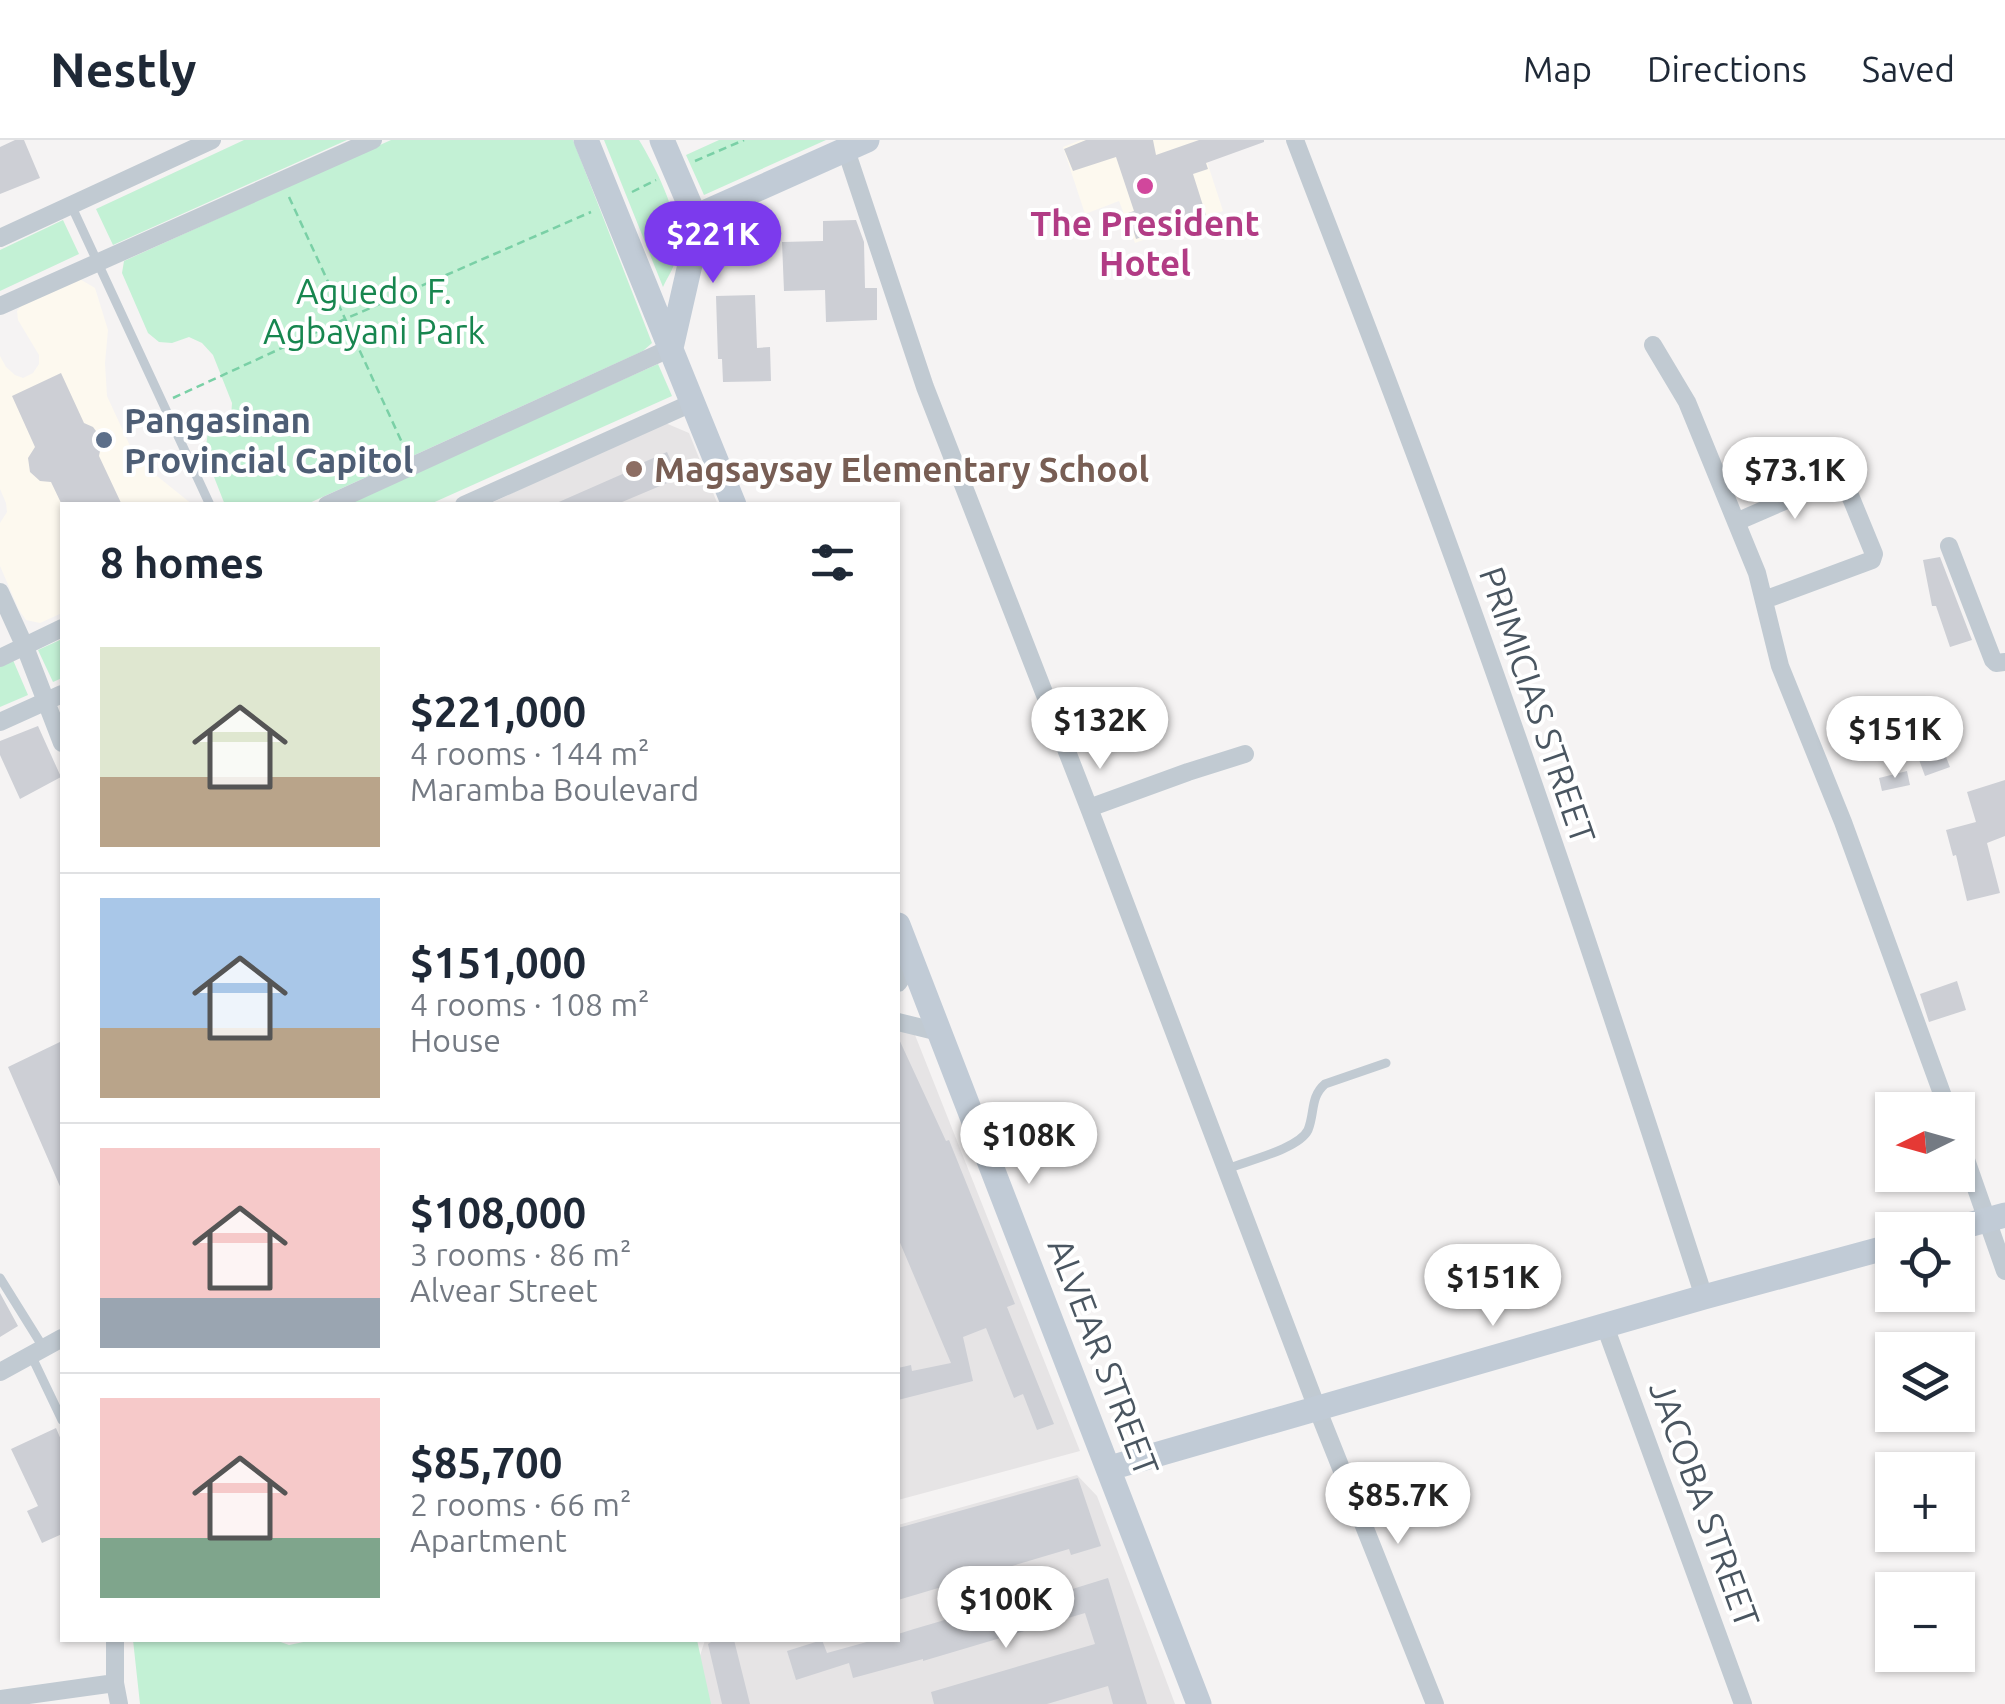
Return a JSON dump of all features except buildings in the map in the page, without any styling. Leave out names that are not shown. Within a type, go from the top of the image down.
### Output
[{"type":"street","points":[[0,238],[212,140]]},
{"type":"street","points":[[0,306],[372,140]]},
{"type":"street","points":[[586,140],[733,502]]},
{"type":"street","points":[[662,140],[695,217],[694,247],[671,348]]},
{"type":"street","name":"PRIMICIAS STREET","points":[[1295,140],[1476,624],[1604,988],[1704,1297]]},
{"type":"street","points":[[695,217],[857,145],[925,387],[1316,1408],[1435,1704]]},
{"type":"street","points":[[1653,345],[1687,402],[1736,522],[1764,600],[1780,666],[1941,1092]]},
{"type":"street","points":[[334,502],[671,348]]},
{"type":"street","points":[[471,502],[694,402]]},
{"type":"street","points":[[1736,522],[1842,476],[1874,554],[1872,560],[1764,600]]},
{"type":"street","points":[[1949,546],[1993,660],[2005,662]]},
{"type":"street","points":[[0,592],[54,698],[60,732]]},
{"type":"street","points":[[0,658],[60,629]]},
{"type":"street","points":[[0,722],[54,698]]},
{"type":"street","points":[[1089,808],[1246,754]]},
{"type":"street","name":"ALVEAR STREET","points":[[900,939],[905,973],[939,1032],[1200,1704]]},
{"type":"street","points":[[900,1022],[939,1032]]},
{"type":"street","points":[[1975,1173],[1996,1217],[2005,1270]]},
{"type":"street","points":[[1110,1468],[1875,1251]]},
{"type":"street","name":"JACOBA STREET","points":[[1605,1326],[1743,1704]]},
{"type":"street","points":[[0,1372],[60,1339]]},
{"type":"street","points":[[115,1642],[119,1704]]},
{"type":"street","points":[[0,1699],[115,1683]]},
{"type":"lane","points":[[71,204],[209,502]]},
{"type":"lane","points":[[1227,1168],[1294,1144],[1308,1128],[1318,1090],[1386,1063]]},
{"type":"lane","points":[[0,1278],[37,1351],[60,1414]]},
{"type":"path","points":[[282,182],[414,466]]},
{"type":"path","points":[[162,403],[597,210]]},
{"type":"shaded area","name":"The President Hotel","points":[[1081,140],[1200,140],[1223,211],[1135,243],[1119,201],[1085,214],[1063,147]]},
{"type":"shaded area","points":[[78,278],[95,288],[108,330],[107,396],[131,448],[189,502],[60,502],[60,614],[40,623],[26,620],[0,566],[0,523],[7,512],[0,489],[0,356],[6,367],[23,378],[39,364],[39,355],[18,320],[17,311]]},
{"type":"shaded area","name":"Magsaysay Elementary School","points":[[663,422],[689,433],[717,502],[493,502]]},
{"type":"shaded area","points":[[900,1029],[915,1035],[1080,1451],[900,1499]]},
{"type":"shaded area","points":[[1077,1475],[1097,1496],[1175,1704],[708,1704],[699,1659],[704,1642],[900,1642],[900,1524]]},
{"type":"green space","points":[[244,140],[347,140],[113,245],[96,209]]},
{"type":"green space","name":"Aguedo F. Agbayani Park","points":[[391,140],[573,140],[652,343],[643,351],[312,502],[224,502],[205,454],[208,431],[231,418],[232,403],[213,355],[189,337],[172,343],[159,342],[148,333],[122,273],[124,261]]},
{"type":"green space","points":[[604,140],[639,140],[667,197],[677,244],[675,262],[663,287]]},
{"type":"green space","points":[[719,140],[826,140],[704,195],[686,155]]},
{"type":"green space","points":[[63,220],[79,254],[0,291],[0,250]]},
{"type":"green space","points":[[658,364],[672,396],[435,502],[347,502]]},
{"type":"green space","points":[[60,640],[60,679],[53,682],[38,650]]},
{"type":"green space","points":[[13,660],[28,695],[0,707],[0,666]]},
{"type":"green space","points":[[133,1642],[697,1642],[711,1704],[140,1704]]},
{"type":"place","name":"The President Hotel","points":[[1145,186]]},
{"type":"place","name":"Pangasinan Provincial Capitol","points":[[104,440]]},
{"type":"place","name":"Magsaysay Elementary School","points":[[634,469]]}]
